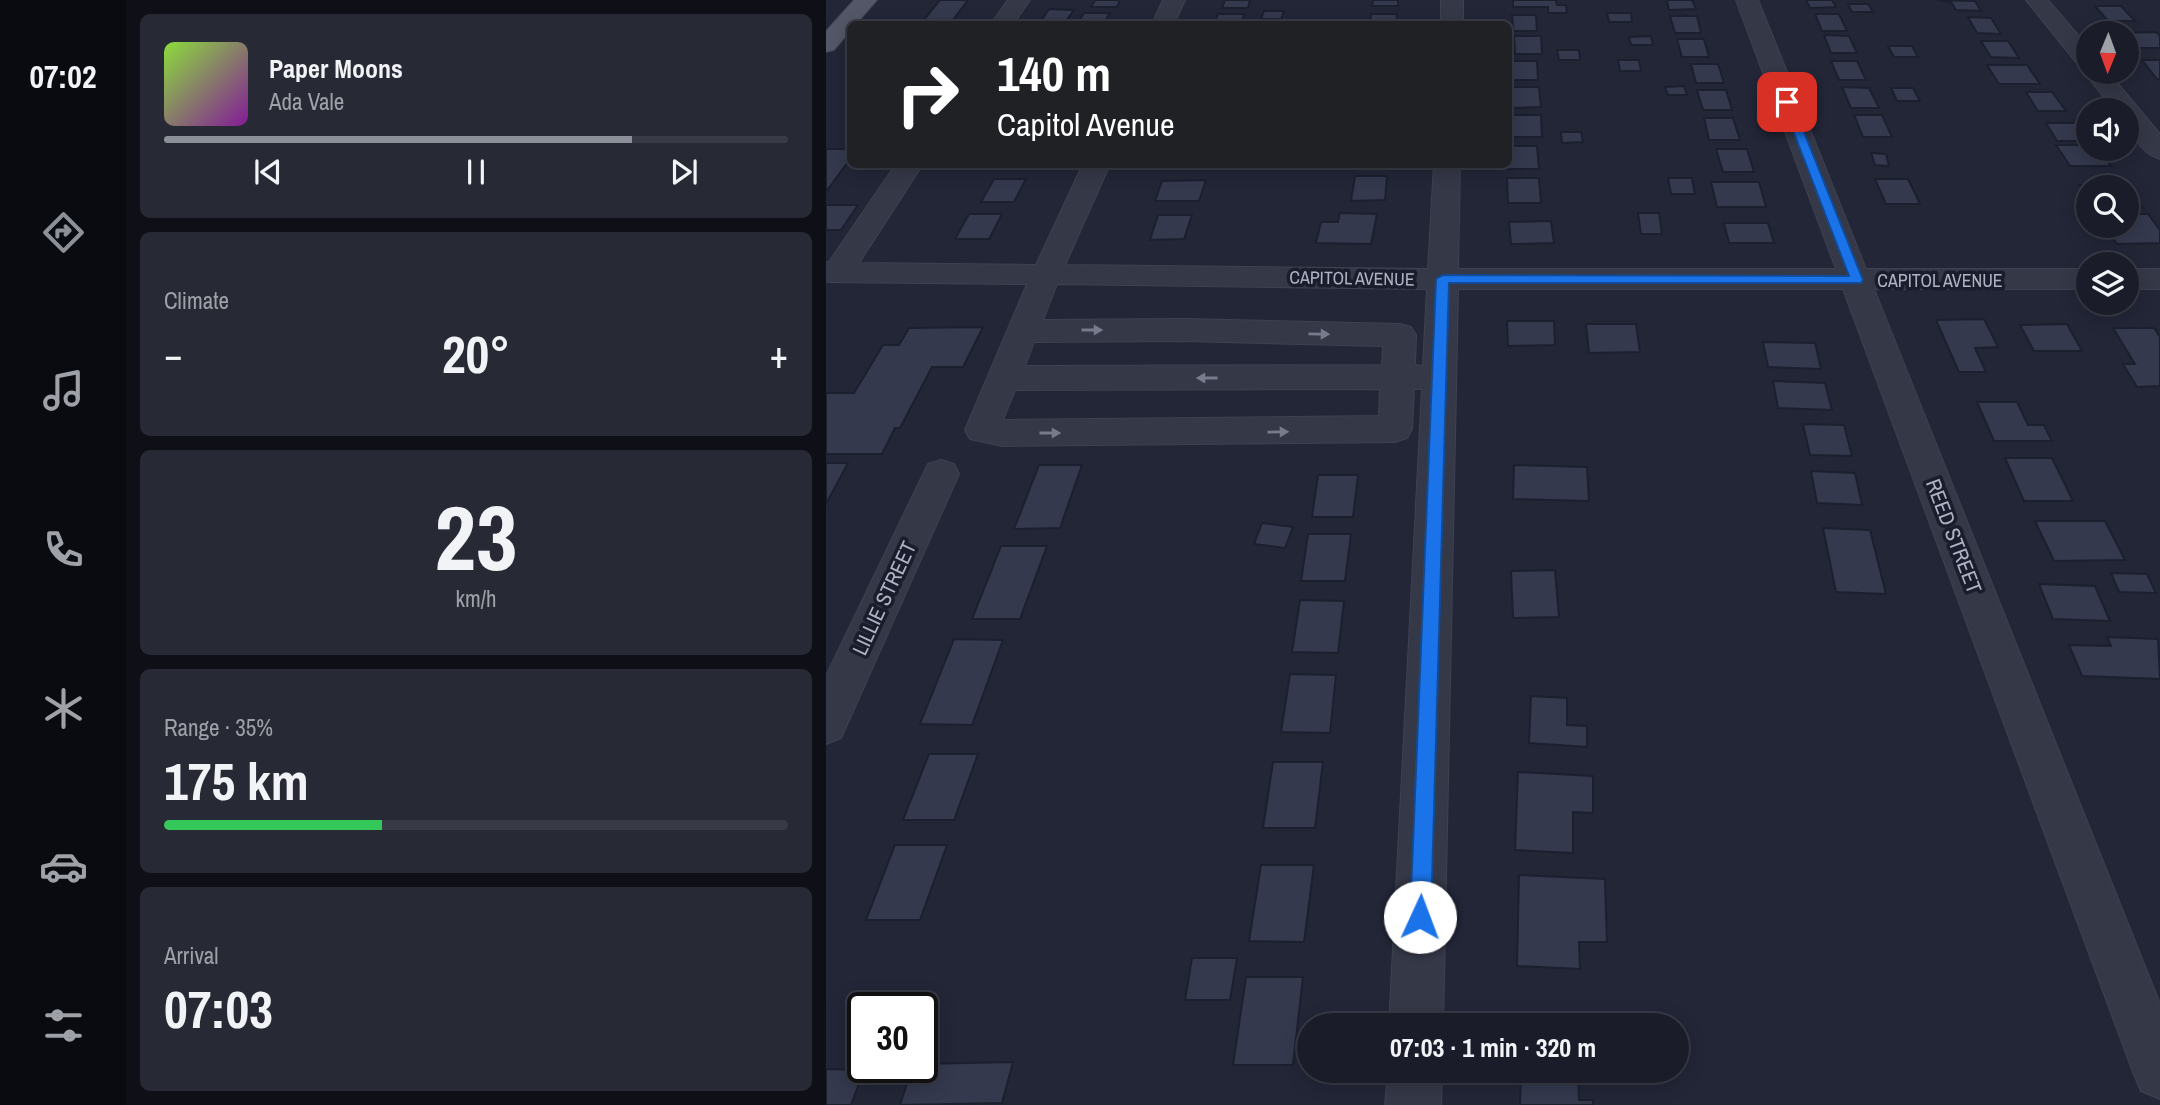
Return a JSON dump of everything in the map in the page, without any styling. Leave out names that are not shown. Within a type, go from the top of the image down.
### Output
[{"type":"main road","points":[[847,21],[866,0]]},
{"type":"main road","points":[[826,45],[847,21]]},
{"type":"street","points":[[1004,21],[1019,0]]},
{"type":"street","points":[[1164,21],[1174,0]]},
{"type":"street","points":[[1451,21],[1452,0]]},
{"type":"street","name":"REED STREET","points":[[1747,0],[2160,1072]]},
{"type":"street","points":[[2037,0],[2076,47]]},
{"type":"street","points":[[2106,84],[2160,151]]},
{"type":"street","points":[[832,272],[907,168]]},
{"type":"street","points":[[1023,331],[1184,330],[1400,335],[1395,429],[1015,433],[982,430],[1046,274],[1095,168]]},
{"type":"street","points":[[1416,1013],[1447,168]]},
{"type":"street","name":"CAPITOL AVENUE","points":[[832,272],[1443,279],[2076,279]]},
{"type":"street","points":[[2139,279],[2160,279]]},
{"type":"street","points":[[1003,378],[1441,376]]},
{"type":"street","name":"LILLIE STREET","points":[[826,723],[941,474]]},
{"type":"street","points":[[1413,1105],[1414,1083]]},
{"type":"building","points":[[940,0],[968,0],[953,20],[924,20]]},
{"type":"building","points":[[1095,0],[1120,0],[1117,7],[1091,7]]},
{"type":"building","points":[[1225,0],[1250,0],[1248,8],[1222,8]]},
{"type":"building","points":[[1373,0],[1398,0],[1398,6],[1372,6]]},
{"type":"building","points":[[1513,0],[1556,0],[1557,5],[1566,5],[1567,13],[1548,13],[1548,7],[1513,7]]},
{"type":"building","points":[[1667,0],[1692,0],[1696,9],[1669,10]]},
{"type":"building","points":[[1806,0],[1832,0],[1836,7],[1810,8]]},
{"type":"building","points":[[1937,0],[1975,1],[1981,11],[1956,10],[1951,2]]},
{"type":"building","points":[[1848,4],[1868,4],[1873,12],[1852,12]]},
{"type":"building","points":[[2095,6],[2121,6],[2135,21],[2108,21]]},
{"type":"building","points":[[1049,9],[1074,10],[1066,21],[1041,21]]},
{"type":"building","points":[[1264,11],[1284,11],[1281,19],[1261,19]]},
{"type":"building","points":[[1084,13],[1110,13],[1105,21],[1079,21]]},
{"type":"building","points":[[1607,13],[1631,13],[1632,22],[1609,22]]},
{"type":"building","points":[[1218,14],[1244,14],[1242,21],[1215,21]]},
{"type":"building","points":[[1371,14],[1397,14],[1396,21],[1370,21]]},
{"type":"building","points":[[1815,14],[1839,14],[1847,31],[1822,31]]},
{"type":"building","points":[[1512,15],[1536,15],[1537,31],[1513,31]]},
{"type":"building","points":[[1670,16],[1697,16],[1701,33],[1675,33]]},
{"type":"building","points":[[1968,17],[1991,18],[2001,34],[1977,33]]},
{"type":"building","points":[[2139,32],[2156,32],[2160,36],[2160,48],[2139,48]]},
{"type":"building","points":[[1824,35],[1849,36],[1857,53],[1831,53]]},
{"type":"building","points":[[1514,36],[1541,36],[1542,54],[1515,54]]},
{"type":"building","points":[[1651,36],[1653,45],[1631,45],[1629,37]]},
{"type":"building","points":[[1677,39],[1704,39],[1709,57],[1682,57]]},
{"type":"building","points":[[1981,41],[2008,41],[2019,58],[1991,57]]},
{"type":"building","points":[[1888,46],[1912,46],[1918,57],[1894,57]]},
{"type":"building","points":[[1557,50],[1579,50],[1580,60],[1559,60]]},
{"type":"building","points":[[1618,60],[1639,60],[1641,71],[1620,71]]},
{"type":"building","points":[[2142,60],[2160,60],[2160,79],[2157,79]]},
{"type":"building","points":[[1512,61],[1537,61],[1538,80],[1512,80]]},
{"type":"building","points":[[1831,61],[1857,61],[1866,80],[1839,80]]},
{"type":"building","points":[[1691,64],[1718,64],[1724,83],[1696,83]]},
{"type":"building","points":[[1987,65],[2027,65],[2040,84],[1999,84]]},
{"type":"building","points":[[1684,86],[1687,95],[1668,95],[1665,87]]},
{"type":"building","points":[[1512,87],[1539,87],[1541,107],[1512,108]]},
{"type":"building","points":[[1842,87],[1869,88],[1879,108],[1851,108]]},
{"type":"building","points":[[1891,88],[1913,88],[1920,101],[1897,101]]},
{"type":"building","points":[[1697,90],[1726,90],[1732,110],[1703,110]]},
{"type":"building","points":[[2026,92],[2052,92],[2066,111],[2038,111]]},
{"type":"building","points":[[1512,115],[1541,115],[1542,137],[1512,137]]},
{"type":"building","points":[[1854,115],[1882,115],[1892,137],[1863,137]]},
{"type":"building","points":[[1704,118],[1733,118],[1740,140],[1709,140]]},
{"type":"building","points":[[2046,123],[2076,123],[2076,141],[2057,141]]},
{"type":"building","points":[[1561,132],[1581,132],[1583,142],[1562,143]]},
{"type":"building","points":[[2056,145],[2076,145],[2076,161],[2107,161],[2111,166],[2070,166]]},
{"type":"building","points":[[1512,146],[1537,146],[1539,169],[1507,169],[1512,168]]},
{"type":"building","points":[[826,149],[847,149],[847,163],[826,192]]},
{"type":"building","points":[[1716,149],[1747,149],[1754,172],[1723,172]]},
{"type":"building","points":[[1871,153],[1886,154],[1889,166],[1875,165]]},
{"type":"building","points":[[1355,176],[1387,176],[1385,200],[1351,201]]},
{"type":"building","points":[[1507,178],[1539,178],[1541,203],[1508,203]]},
{"type":"building","points":[[1668,178],[1692,178],[1695,194],[1671,194]]},
{"type":"building","points":[[994,179],[1026,179],[1014,202],[981,202]]},
{"type":"building","points":[[1875,179],[1908,179],[1920,204],[1886,204]]},
{"type":"building","points":[[1206,180],[1199,201],[1155,201],[1162,181]]},
{"type":"building","points":[[1711,182],[1759,182],[1766,207],[1717,207]]},
{"type":"building","points":[[826,205],[858,205],[841,230],[826,230]]},
{"type":"building","points":[[1340,213],[1377,214],[1371,244],[1316,243],[1321,222],[1338,222]]},
{"type":"building","points":[[1638,213],[1659,213],[1662,234],[1641,234]]},
{"type":"building","points":[[969,214],[1002,214],[989,239],[955,239]]},
{"type":"building","points":[[2139,214],[2148,214],[2160,230],[2160,243],[2117,244],[2113,238],[2139,238]]},
{"type":"building","points":[[1158,215],[1192,215],[1184,239],[1150,240]]},
{"type":"building","points":[[1551,221],[1554,243],[1511,244],[1509,222]]},
{"type":"building","points":[[1724,223],[1768,223],[1774,243],[1729,243]]},
{"type":"building","points":[[1984,319],[1998,347],[1975,348],[1986,372],[1959,372],[1936,320]]},
{"type":"building","points":[[1507,321],[1554,321],[1555,345],[1508,346]]},
{"type":"building","points":[[1586,324],[1636,324],[1640,352],[1589,353]]},
{"type":"building","points":[[2067,324],[2082,351],[2034,351],[2020,325]]},
{"type":"building","points":[[983,327],[963,367],[932,367],[900,428],[895,428],[882,454],[826,454],[826,393],[854,393],[883,345],[899,345],[909,328]]},
{"type":"building","points":[[2113,328],[2154,328],[2160,337],[2160,386],[2137,387],[2123,364],[2135,364]]},
{"type":"building","points":[[1763,342],[1815,343],[1821,369],[1768,367]]},
{"type":"building","points":[[1773,381],[1825,383],[1832,410],[1778,408]]},
{"type":"building","points":[[1977,402],[2017,402],[2028,425],[2044,425],[2052,441],[1994,441]]},
{"type":"building","points":[[1803,424],[1844,425],[1852,456],[1810,455]]},
{"type":"building","points":[[2005,458],[2052,458],[2073,501],[2024,501]]},
{"type":"building","points":[[826,463],[848,463],[826,504]]},
{"type":"building","points":[[1039,465],[1082,465],[1060,528],[1014,529]]},
{"type":"building","points":[[1514,465],[1587,467],[1589,501],[1513,499]]},
{"type":"building","points":[[1811,471],[1855,473],[1862,505],[1817,503]]},
{"type":"building","points":[[1318,475],[1358,475],[1353,517],[1312,517]]},
{"type":"building","points":[[2035,521],[2105,521],[2125,560],[2054,561]]},
{"type":"building","points":[[1262,523],[1293,527],[1285,548],[1254,544]]},
{"type":"building","points":[[1823,528],[1870,530],[1886,594],[1836,592]]},
{"type":"building","points":[[1308,534],[1351,534],[1345,581],[1301,581]]},
{"type":"building","points":[[1001,546],[1047,546],[1020,619],[972,619]]},
{"type":"building","points":[[1555,570],[1559,617],[1513,618],[1511,571]]},
{"type":"building","points":[[2111,573],[2147,574],[2156,593],[2119,592]]},
{"type":"building","points":[[2039,584],[2095,586],[2110,621],[2053,619]]},
{"type":"building","points":[[1300,600],[1344,601],[1338,653],[1292,652]]},
{"type":"building","points":[[2107,637],[2158,639],[2160,679],[2082,676],[2069,645],[2111,646]]},
{"type":"building","points":[[954,639],[1003,640],[972,725],[920,724]]},
{"type":"building","points":[[1290,674],[1336,675],[1330,733],[1281,732]]},
{"type":"building","points":[[1531,696],[1567,698],[1567,725],[1587,726],[1587,747],[1529,743]]},
{"type":"building","points":[[929,754],[978,754],[954,820],[903,820]]},
{"type":"building","points":[[1273,762],[1323,762],[1315,828],[1263,828]]},
{"type":"building","points":[[1518,772],[1593,776],[1593,813],[1573,812],[1573,853],[1515,850]]},
{"type":"building","points":[[895,845],[947,845],[920,920],[866,920]]},
{"type":"building","points":[[1261,865],[1314,865],[1304,942],[1249,941]]},
{"type":"building","points":[[1519,875],[1605,879],[1607,942],[1579,942],[1580,969],[1517,966]]},
{"type":"building","points":[[1192,958],[1237,958],[1230,1000],[1185,1000]]},
{"type":"building","points":[[1246,977],[1303,977],[1293,1065],[1233,1065]]},
{"type":"building","points":[[1013,1062],[1002,1103],[900,1105],[907,1083],[938,1083],[938,1064]]},
{"type":"building","points":[[826,1069],[847,1070],[847,1083],[859,1083],[851,1105],[826,1105]]},
{"type":"building","points":[[1521,1083],[1578,1083],[1579,1100],[1593,1100],[1593,1105],[1520,1105]]},
{"type":"route","points":[[1420,917],[1443,279],[1857,280],[1787,102]]}]
